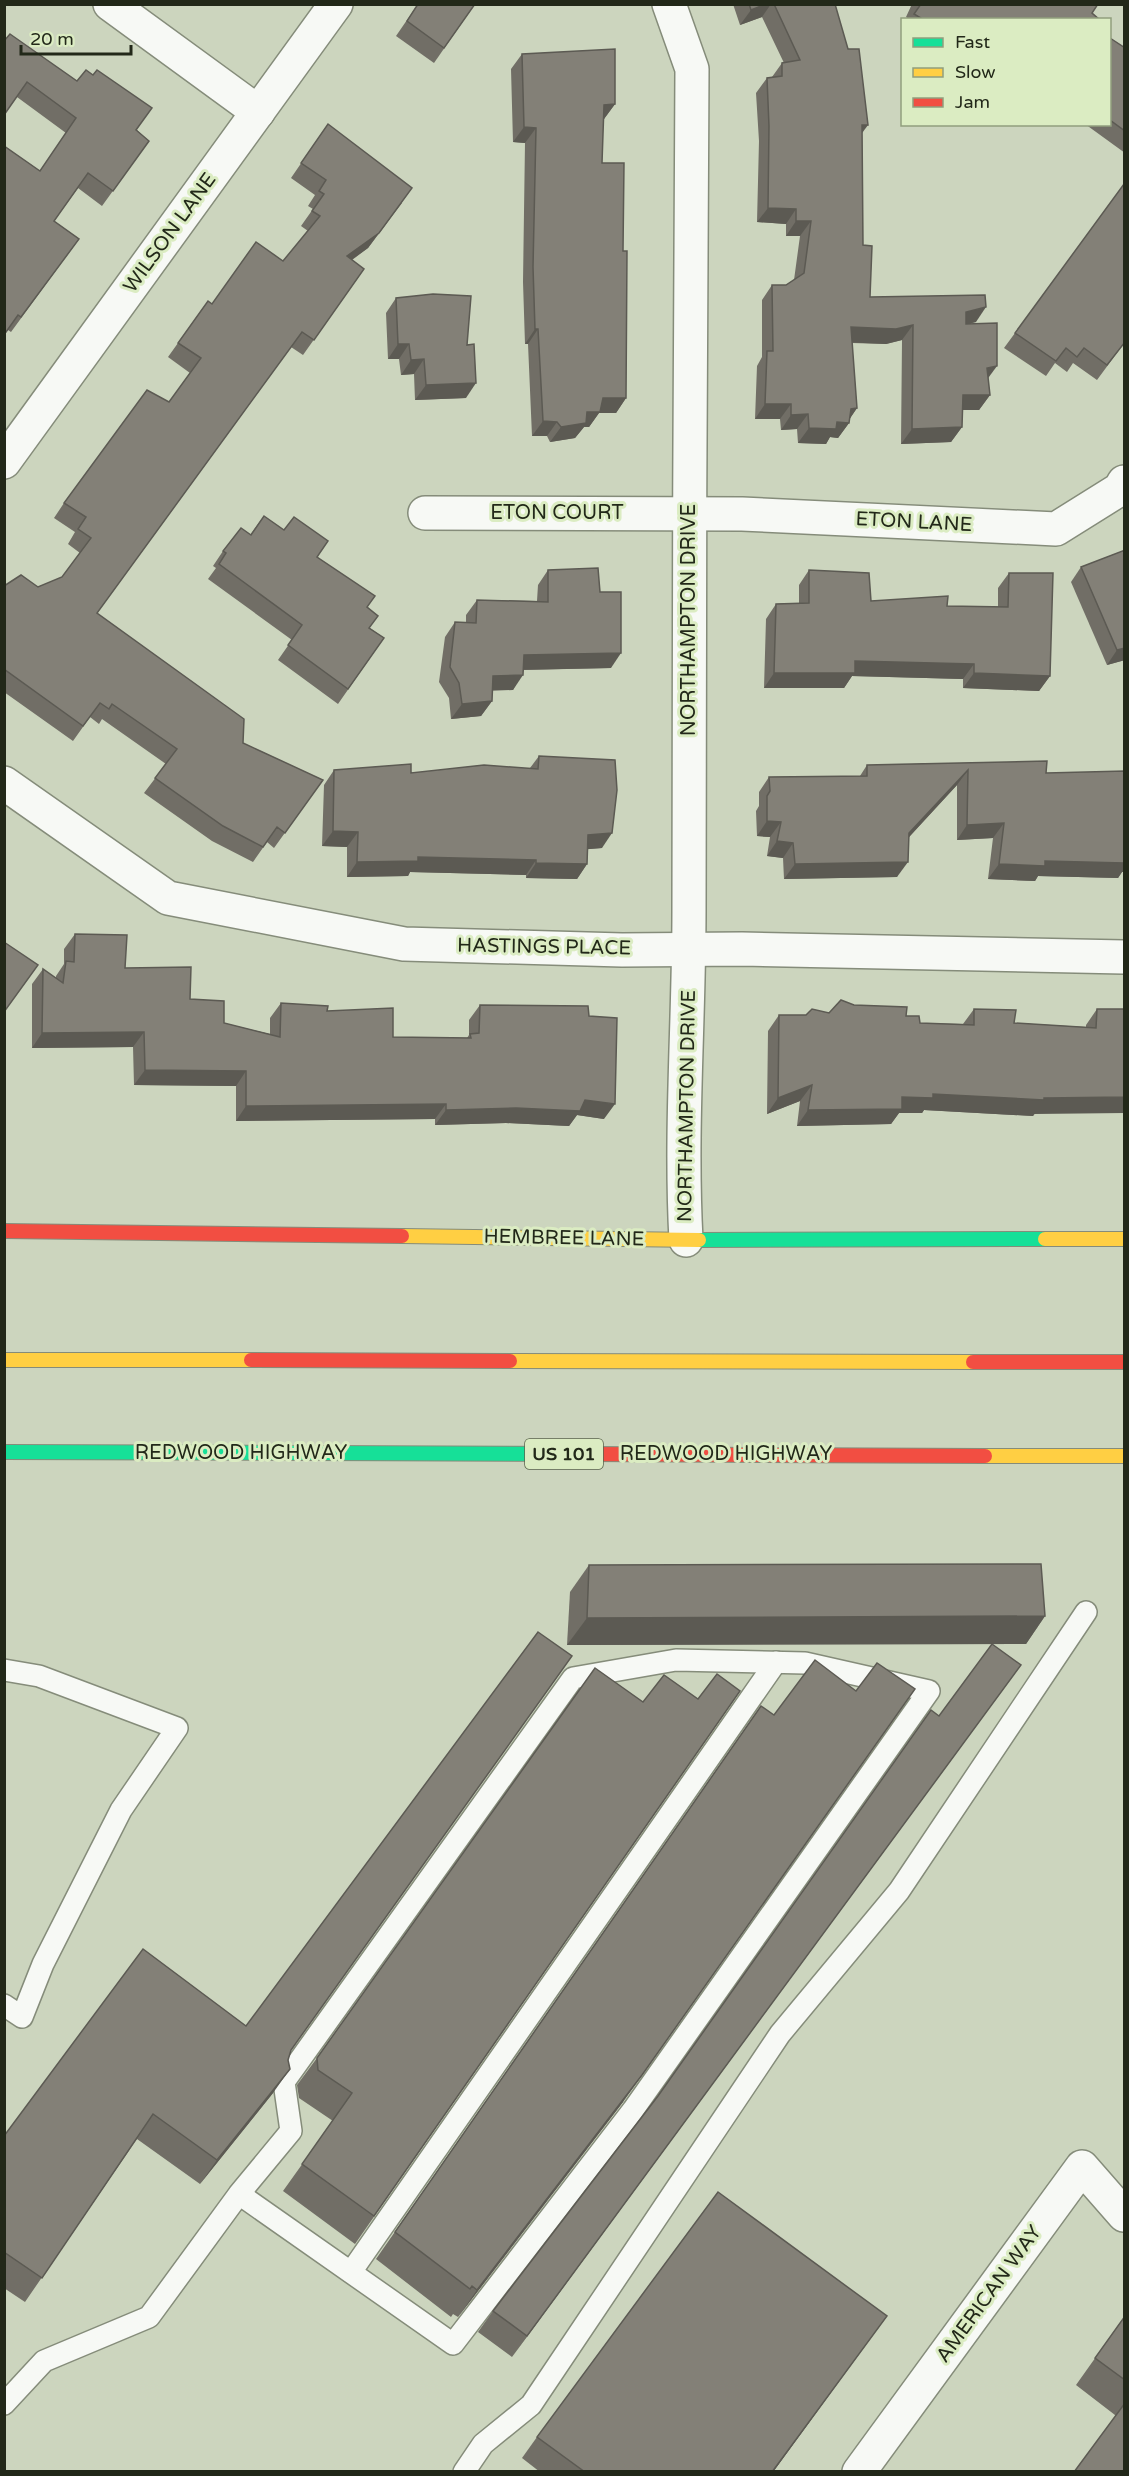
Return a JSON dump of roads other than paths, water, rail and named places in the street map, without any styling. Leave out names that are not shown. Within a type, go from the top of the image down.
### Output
[{"type":"main road","name":"HEMBREE LANE","points":[[4,1231],[686,1240],[1125,1239]]},
{"type":"main road","points":[[4,1360],[1125,1362]]},
{"type":"main road","name":"REDWOOD HIGHWAY","points":[[4,1452],[1125,1456]]},
{"type":"street","points":[[110,4],[258,112]]},
{"type":"street","name":"WILSON LANE","points":[[4,462],[336,4]]},
{"type":"street","name":"NORTHAMPTON DRIVE","points":[[669,4],[692,69],[689,949],[682,1178],[686,1240]]},
{"type":"street","name":"ETON LANE","points":[[689,514],[742,514],[1056,529],[1120,489],[1125,482]]},
{"type":"street","name":"ETON COURT","points":[[425,513],[689,514]]},
{"type":"street","name":"HASTINGS PLACE","points":[[4,783],[168,898],[404,944],[622,950],[689,949],[1125,957]]},
{"type":"street","name":"AMERICAN WAY","points":[[859,2472],[1082,2167],[1125,2215]]},
{"type":"lane","points":[[464,2472],[483,2444],[531,2405],[780,2034],[899,1891],[1086,1612]]},
{"type":"lane","points":[[4,2404],[44,2361],[149,2318],[239,2194],[291,2131],[284,2082],[573,1678],[676,1660],[805,1663],[929,1691],[633,2110],[453,2344],[239,2194]]},
{"type":"lane","points":[[351,2272],[776,1662]]},
{"type":"lane","points":[[4,1670],[39,1676],[177,1728],[121,1810],[13,2021]]},
{"type":"lane","points":[[4,2005],[13,2021]]}]
